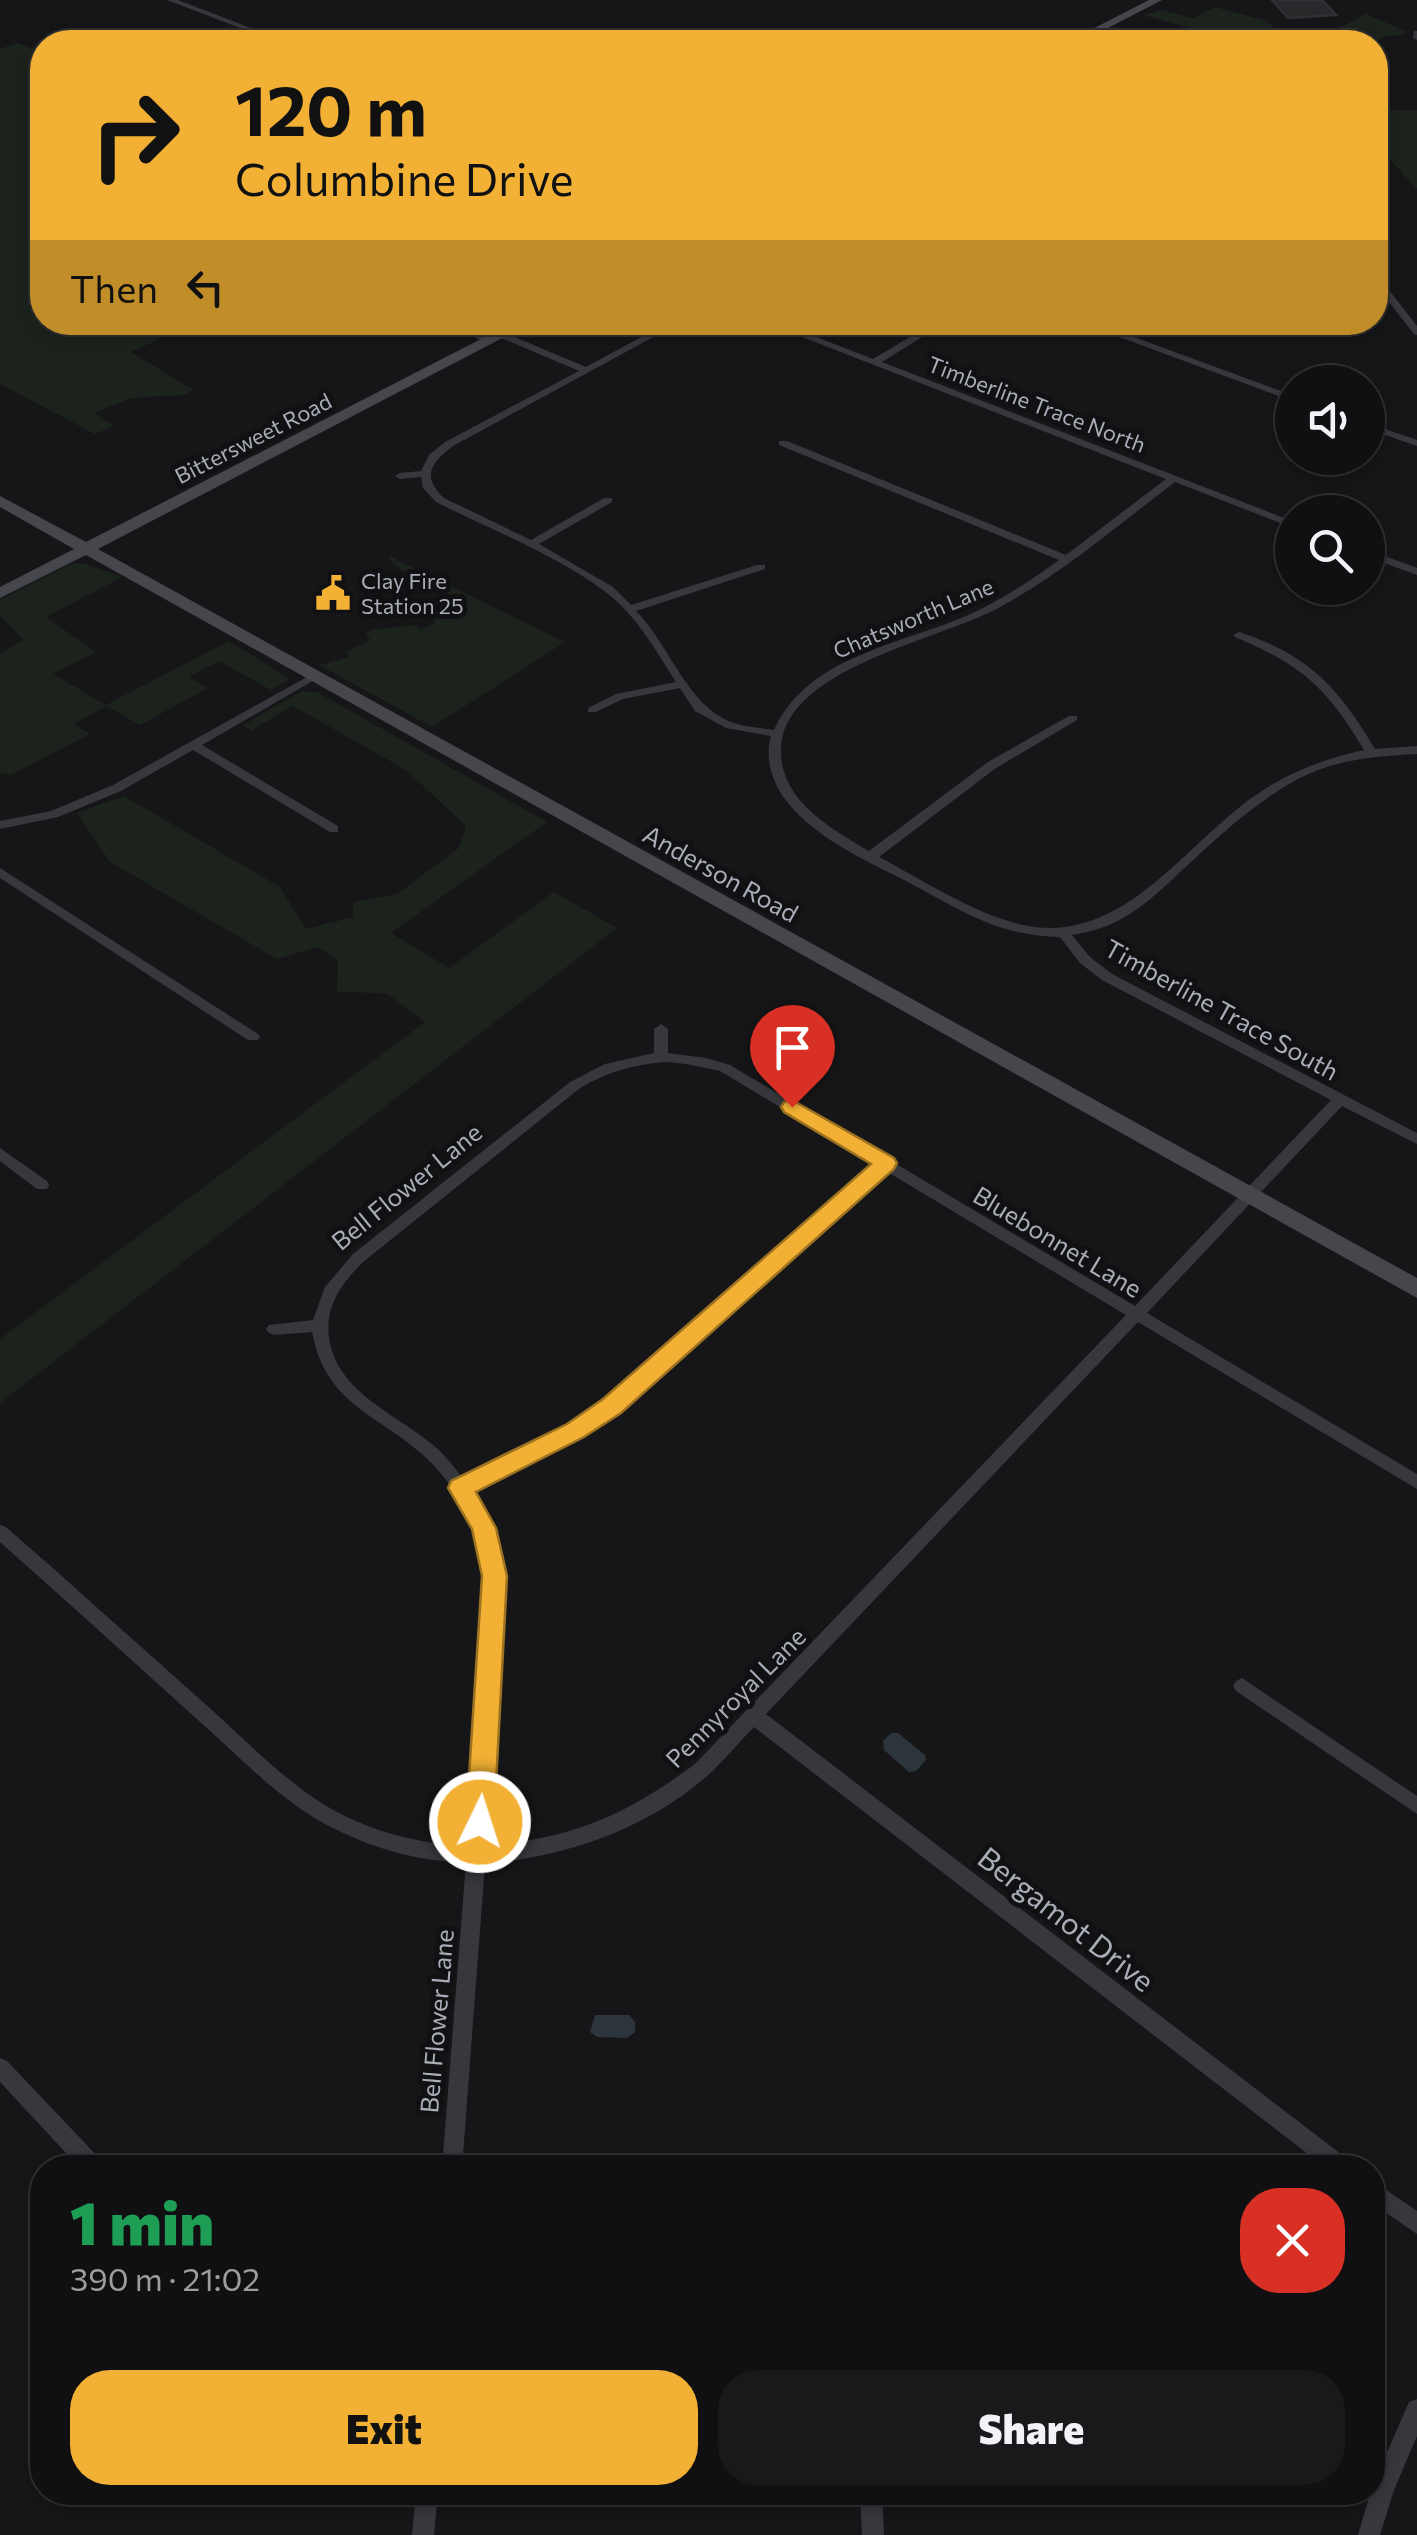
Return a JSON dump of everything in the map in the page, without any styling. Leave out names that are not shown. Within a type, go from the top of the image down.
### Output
[{"type":"street","points":[[170,0],[251,30]]},
{"type":"street","points":[[1098,30],[1157,0]]},
{"type":"street","points":[[1388,295],[1417,332]]},
{"type":"street","points":[[487,335],[585,370]]},
{"type":"street","name":"Bittersweet Road","points":[[0,593],[502,335]]},
{"type":"street","points":[[652,335],[449,444],[433,457],[425,474],[428,488],[440,500],[596,580],[631,609],[660,648],[692,703],[712,718],[739,729],[777,734],[777,770],[796,804],[828,834],[1004,924],[1063,932],[1103,923],[1126,911],[1283,779],[1325,760],[1371,750],[1417,750]]},
{"type":"street","name":"Timberline Trace North","points":[[802,335],[1275,517]]},
{"type":"street","points":[[874,363],[920,335]]},
{"type":"street","points":[[1119,335],[1275,392]]},
{"type":"street","points":[[1385,432],[1417,444]]},
{"type":"street","points":[[783,443],[1065,560]]},
{"type":"street","points":[[400,476],[425,474]]},
{"type":"street","name":"Chatsworth Lane","points":[[777,734],[787,712],[822,679],[992,608],[1065,560],[1174,478]]},
{"type":"street","points":[[530,544],[608,500]]},
{"type":"street","name":"Anderson Road","points":[[0,501],[1417,1289]]},
{"type":"street","points":[[1385,560],[1417,572]]},
{"type":"street","points":[[631,609],[762,567]]},
{"type":"street","points":[[1239,635],[1288,656],[1320,678],[1340,699],[1371,750]]},
{"type":"street","points":[[0,825],[65,810],[133,780],[314,676]]},
{"type":"street","points":[[592,710],[620,696],[680,684]]},
{"type":"street","points":[[870,856],[992,766],[1073,718]]},
{"type":"street","points":[[194,745],[334,829]]},
{"type":"street","points":[[0,872],[253,1037]]},
{"type":"street","name":"Timberline Trace South","points":[[1063,932],[1085,960],[1107,978],[1417,1139]]},
{"type":"street","points":[[660,1029],[665,1057]]},
{"type":"street","name":"Bluebonnet Lane","points":[[665,1057],[725,1068],[1417,1482]]},
{"type":"street","name":"Bell Flower Lane","points":[[453,2155],[496,1610],[494,1576],[484,1528],[460,1488],[444,1465],[337,1378],[324,1358],[320,1325],[333,1285],[358,1258],[574,1085],[626,1062],[665,1057]]},
{"type":"street","name":"Pennyroyal Lane","points":[[1,1535],[305,1802],[355,1830],[392,1843],[477,1857],[534,1851],[580,1840],[634,1818],[681,1788],[1342,1100]]},
{"type":"street","points":[[0,1153],[42,1184]]},
{"type":"street","points":[[460,1488],[576,1430],[612,1406],[886,1163]]},
{"type":"street","points":[[274,1329],[320,1325]]},
{"type":"street","points":[[1242,1686],[1417,1806]]},
{"type":"street","name":"Bergamot Drive","points":[[754,1716],[1326,2155]]},
{"type":"street","points":[[0,2068],[82,2155]]},
{"type":"street","points":[[1385,2200],[1417,2224]]},
{"type":"street","points":[[1385,2482],[1417,2410]]},
{"type":"street","points":[[423,2535],[425,2505]]},
{"type":"street","points":[[872,2505],[873,2535]]},
{"type":"street","points":[[1369,2535],[1377,2505]]},
{"type":"shaded area","points":[[1215,7],[1267,21],[1275,30],[1198,30],[1143,15],[1161,10],[1193,18]]},
{"type":"shaded area","points":[[1366,14],[1405,31],[1404,35],[1388,36],[1388,30],[1335,30]]},
{"type":"shaded area","points":[[18,43],[30,48],[30,335],[169,335],[131,352],[193,390],[183,395],[131,398],[95,413],[114,426],[95,434],[0,384],[0,49]]},
{"type":"shaded area","points":[[1388,110],[1417,110],[1417,189],[1388,157]]},
{"type":"shaded area","points":[[389,556],[565,642],[432,727],[319,665],[349,657],[346,652],[370,640],[366,633],[372,630],[415,625],[420,630],[435,623],[433,617],[444,602],[439,598],[446,592],[428,583],[423,585],[392,563]]},
{"type":"shaded area","points":[[83,563],[122,577],[46,617],[96,652],[53,674],[106,705],[229,641],[290,679],[271,690],[219,661],[189,677],[208,688],[140,725],[106,706],[74,724],[90,734],[11,775],[0,773],[0,654],[23,640],[0,615],[0,600],[71,564]]},
{"type":"shaded area","points":[[302,691],[317,692],[547,822],[391,933],[449,968],[554,892],[617,928],[0,1403],[0,1339],[425,1022],[386,993],[337,992],[338,961],[318,947],[277,959],[110,862],[77,813],[124,796],[280,887],[306,929],[353,917],[353,902],[397,894],[459,848],[466,826],[406,770],[293,706],[252,730],[243,725]]},
{"type":"shaded area","points":[[891,1733],[898,1733],[925,1755],[926,1760],[916,1771],[909,1772],[884,1750],[883,1741]]},
{"type":"shaded area","points":[[595,2015],[629,2015],[635,2022],[635,2032],[627,2038],[597,2037],[590,2032]]},
{"type":"building","points":[[1272,0],[1322,0],[1336,15],[1288,18]]},
{"type":"place","name":"Clay Fire Station 25","points":[[333,593]]},
{"type":"route","points":[[480,1822],[496,1610],[494,1576],[484,1528],[460,1488],[576,1430],[612,1406],[886,1163],[792,1107]]}]
